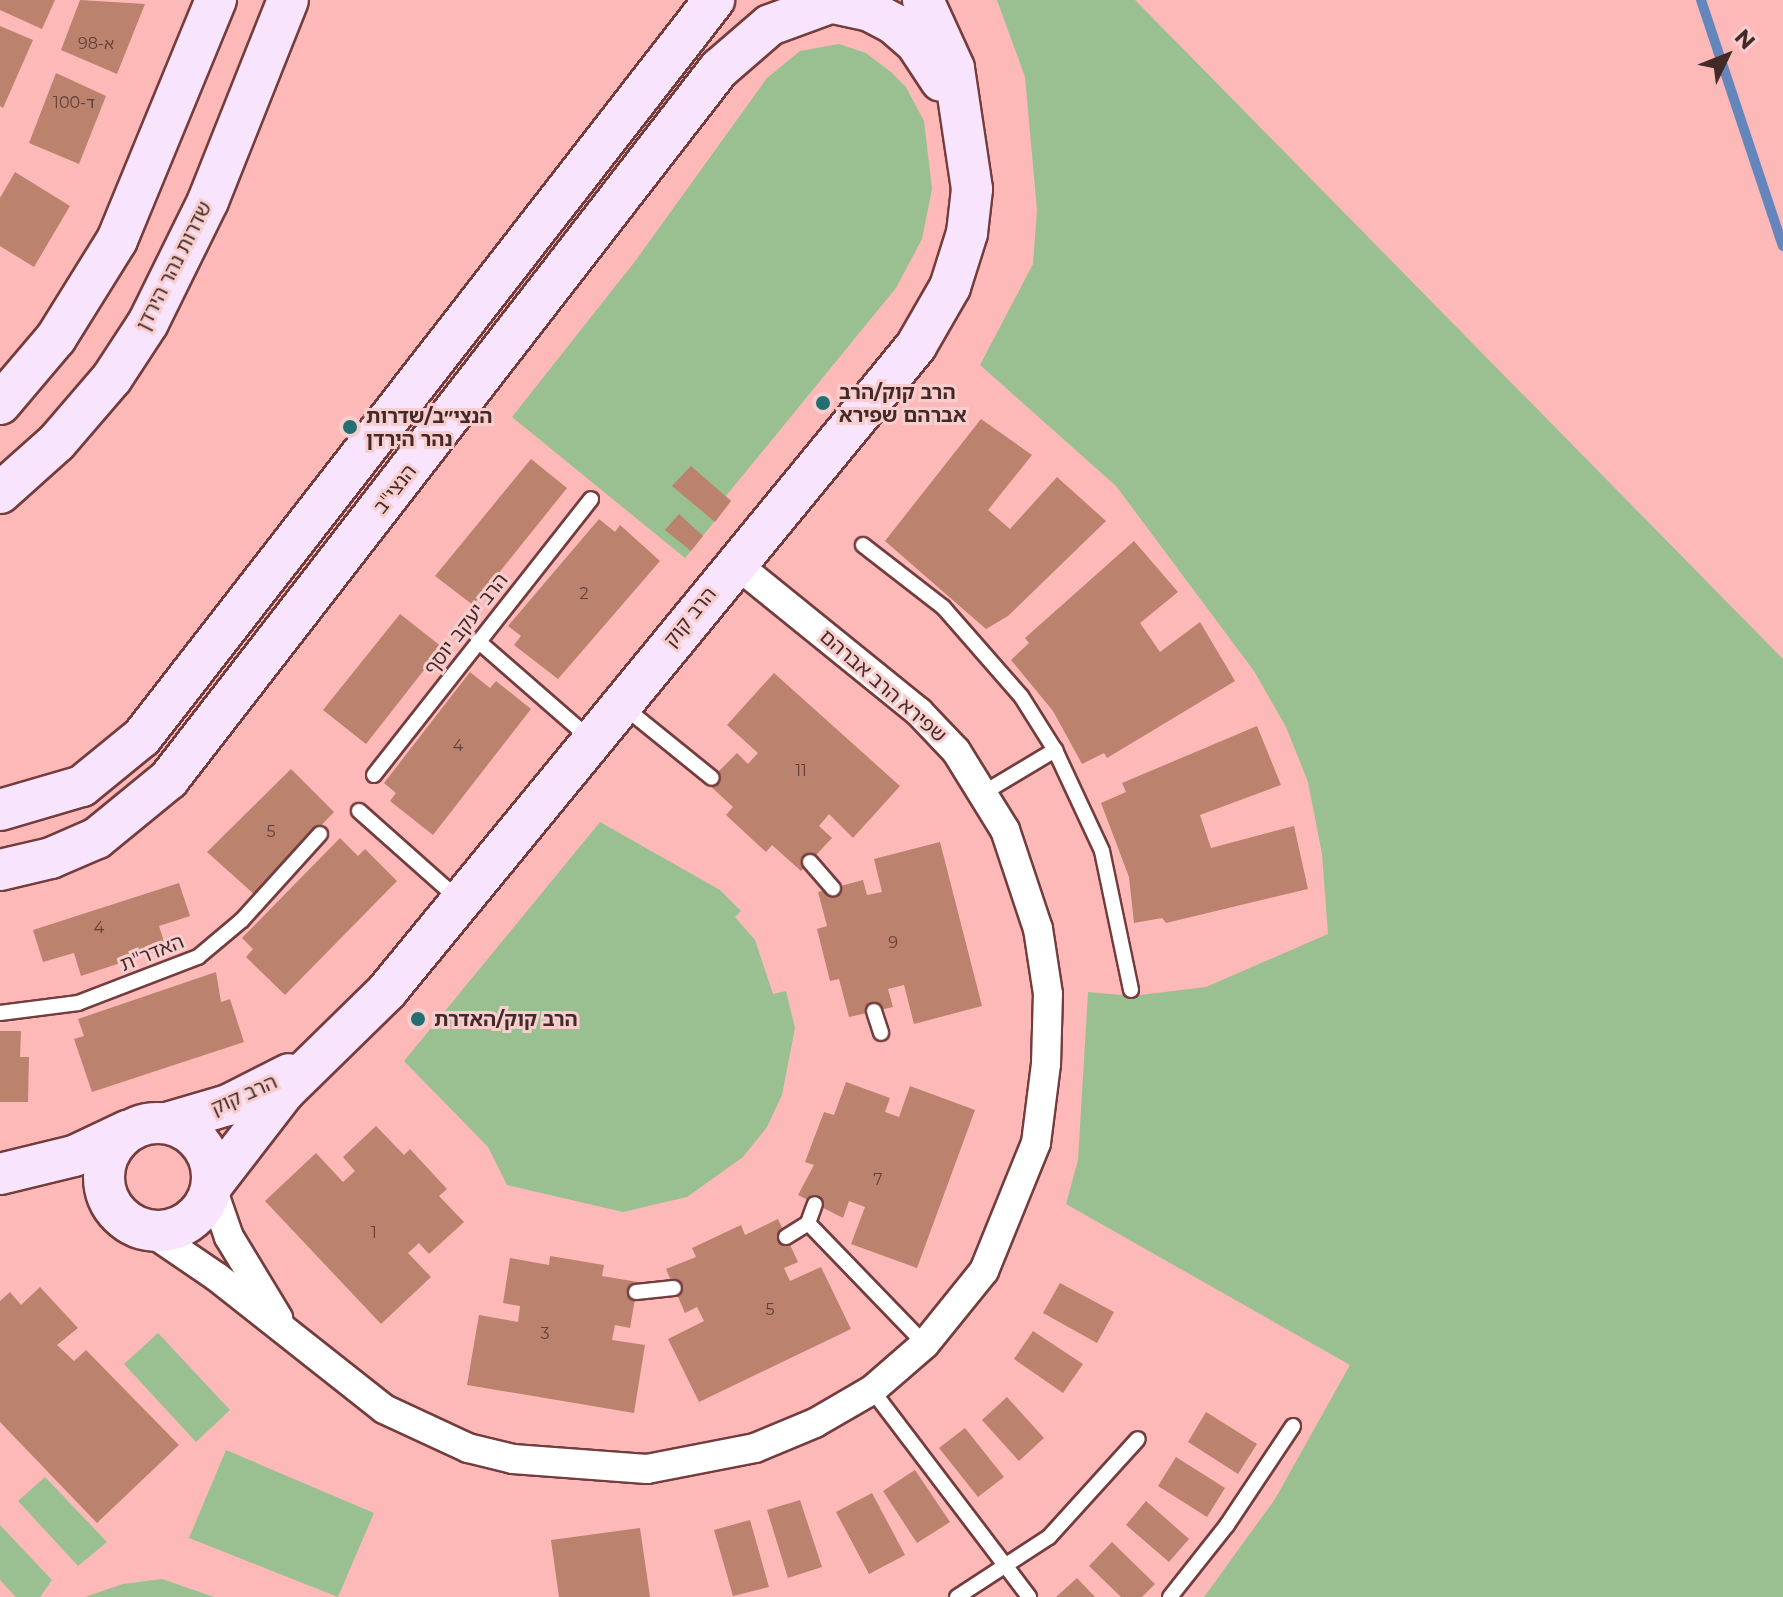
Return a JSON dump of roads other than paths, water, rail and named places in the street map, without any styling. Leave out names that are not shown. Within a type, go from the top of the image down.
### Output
[{"type":"street","points":[[0,404],[64,328],[117,240],[216,0]]},
{"type":"street","name":"שדרות נהר הירדן","points":[[0,493],[57,442],[112,378],[148,323],[208,201],[288,0]]},
{"type":"street","points":[[0,810],[82,786],[142,737],[714,0]]},
{"type":"street","name":"הרב קוק","points":[[213,1186],[254,1126],[387,991],[916,346],[950,287],[967,233],[972,189],[967,133],[954,68],[923,0]]},
{"type":"street","name":"הרב קוק","points":[[826,2],[882,16],[907,35],[932,63],[967,133]]},
{"type":"street","name":"הנצי\"ב","points":[[0,870],[51,858],[97,838],[169,779],[719,69],[759,31],[826,2]]},
{"type":"street","name":"שפירא הרב אברהם","points":[[133,1222],[384,1409],[468,1448],[513,1459],[607,1470],[689,1464],[755,1448],[815,1423],[872,1390],[925,1344],[984,1271],[1012,1210],[1036,1143],[1046,1064],[1048,994],[1038,929],[1022,869],[985,792],[956,751],[919,712],[735,563]]},
{"type":"street","name":"הרב קוק","points":[[167,1123],[239,1100],[318,1059]]},
{"type":"street","points":[[0,1174],[74,1156],[127,1131],[167,1123],[191,1134],[203,1147],[229,1237],[288,1336]]},
{"type":"street","points":[[127,1131],[110,1151],[103,1175],[133,1222]]},
{"type":"street","points":[[0,1174],[72,1189],[133,1222],[188,1222],[213,1186]]},
{"type":"lane","name":"הרב יעקב יוסף","points":[[374,775],[591,499]]},
{"type":"lane","points":[[863,545],[943,607],[1021,696],[1055,750],[1102,851],[1131,990]]},
{"type":"lane","points":[[478,641],[591,739]]},
{"type":"lane","points":[[620,704],[712,778]]},
{"type":"lane","points":[[985,792],[1055,750]]},
{"type":"lane","points":[[359,811],[459,900]]},
{"type":"lane","name":"האדר\"ת","points":[[0,1013],[78,1003],[198,957],[242,920],[320,834]]},
{"type":"lane","points":[[810,862],[833,888]]},
{"type":"lane","points":[[874,1011],[881,1033]]},
{"type":"lane","points":[[786,1237],[808,1223],[815,1204]]},
{"type":"lane","points":[[808,1223],[925,1344]]},
{"type":"lane","points":[[636,1292],[674,1288]]},
{"type":"lane","points":[[872,1390],[1029,1597]]},
{"type":"lane","points":[[1170,1597],[1227,1525],[1293,1426]]},
{"type":"lane","points":[[957,1597],[1007,1568],[1049,1537],[1138,1439]]},
{"type":"waterway","points":[[1701,0],[1783,246]]},
{"type":"place","name":"הרב קוק/הרב אברהם שפירא","points":[[823,403]]},
{"type":"place","name":"הנצי״ב/שדרות נהר הירדן","points":[[350,427]]},
{"type":"place","name":"הרב קוק/האדרת","points":[[418,1019]]}]
